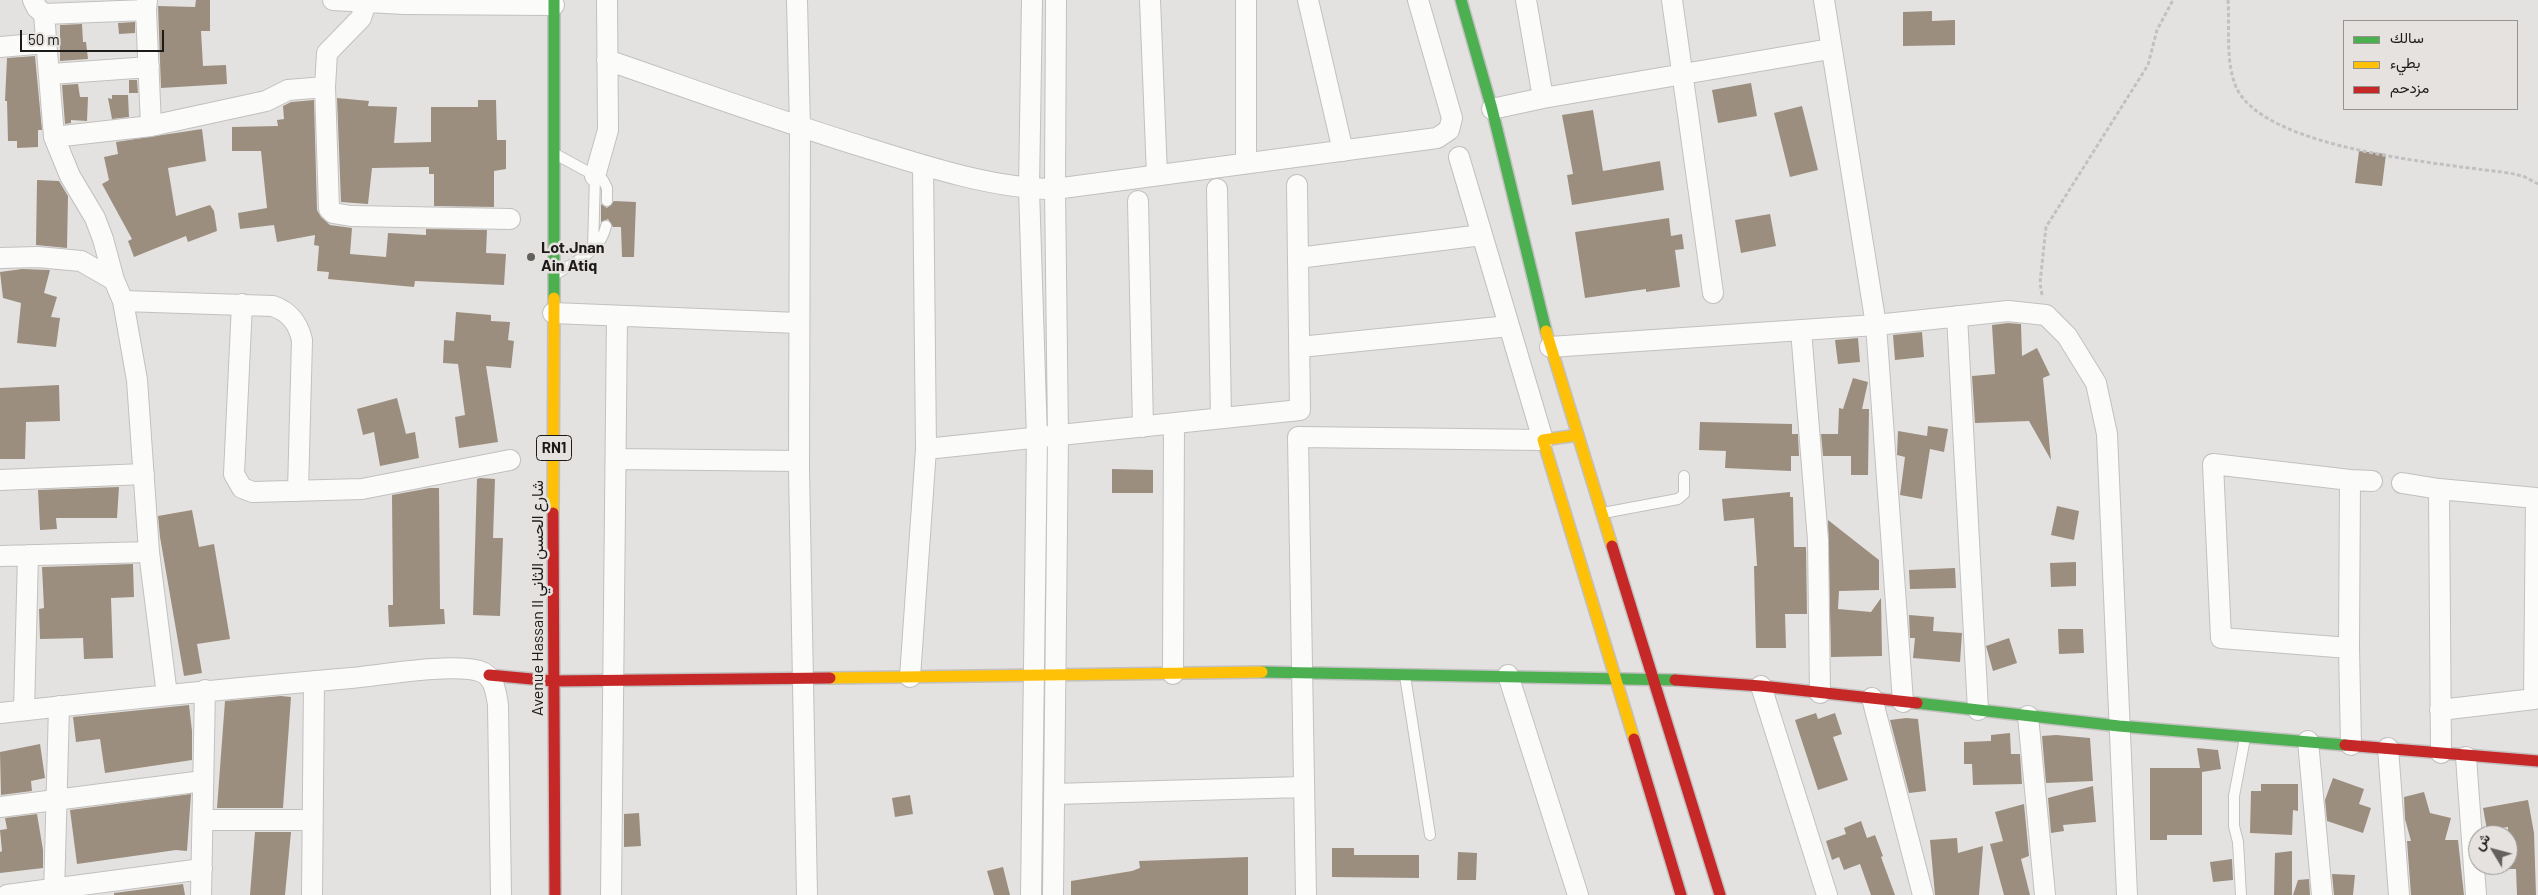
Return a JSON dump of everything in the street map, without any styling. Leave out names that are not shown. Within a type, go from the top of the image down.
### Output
[{"type":"street","points":[[333,0],[366,2],[554,2]]},
{"type":"street","points":[[595,176],[608,130],[607,0]]},
{"type":"street","points":[[797,0],[800,127],[799,462],[807,895]]},
{"type":"street","points":[[1031,895],[1038,438],[1030,189],[1032,0]]},
{"type":"street","points":[[1054,895],[1058,436],[1055,189],[1056,0]]},
{"type":"street","points":[[1150,0],[1157,175]]},
{"type":"street","points":[[1246,0],[1246,163]]},
{"type":"street","points":[[1308,0],[1342,151]]},
{"type":"street","points":[[607,60],[800,127],[923,165],[1030,189],[1055,189],[1437,138],[1450,130],[1452,118],[1418,0]]},
{"type":"street","points":[[1461,0],[1492,109],[1550,347],[1720,895]]},
{"type":"street","points":[[1526,0],[1543,98]]},
{"type":"street","points":[[1672,0],[1713,293]]},
{"type":"street","points":[[1824,0],[1830,49],[1876,325],[1903,702]]},
{"type":"street","points":[[366,2],[361,18],[327,53],[325,87],[327,202],[329,209],[333,213],[351,216],[510,219]]},
{"type":"street","name":"Avenue Hassan II شارع الحسن الثاني","points":[[554,2],[553,681],[555,895]]},
{"type":"street","points":[[151,126],[146,5],[38,7],[46,43],[50,74],[51,121],[54,137],[70,176],[95,218],[114,280],[123,301],[137,380],[149,552],[167,695]]},
{"type":"street","points":[[0,47],[46,43]]},
{"type":"street","points":[[1492,109],[1543,98],[1682,76],[1830,49]]},
{"type":"street","points":[[50,74],[148,67]]},
{"type":"street","points":[[54,137],[151,126],[266,101],[288,90],[325,87]]},
{"type":"street","points":[[1459,157],[1614,678],[1681,895]]},
{"type":"street","points":[[910,677],[926,449],[923,165]]},
{"type":"street","points":[[926,449],[1300,410],[1297,185]]},
{"type":"street","points":[[1217,189],[1221,418]]},
{"type":"street","points":[[1138,200],[1143,427]]},
{"type":"street","points":[[1298,258],[1482,235]]},
{"type":"street","points":[[0,258],[38,257],[81,261],[114,280]]},
{"type":"street","points":[[123,301],[273,306],[283,310],[294,319],[302,340],[298,491]]},
{"type":"street","points":[[242,304],[235,479],[246,491],[362,489],[510,460]]},
{"type":"street","points":[[1550,347],[1876,325],[2008,311],[2046,315],[2067,336],[2096,383],[2107,434],[2127,895]]},
{"type":"street","points":[[553,313],[798,323]]},
{"type":"street","points":[[611,895],[617,316]]},
{"type":"street","points":[[1957,316],[1978,710]]},
{"type":"street","points":[[1300,347],[1510,326]]},
{"type":"street","points":[[1801,330],[1818,540],[1820,693]]},
{"type":"street","points":[[1173,674],[1174,424]]},
{"type":"street","points":[[1306,895],[1298,437],[1543,440],[1578,435]]},
{"type":"street","points":[[616,459],[799,462]]},
{"type":"street","points":[[2349,648],[2220,638],[2213,464],[2372,481]]},
{"type":"street","points":[[0,480],[144,474]]},
{"type":"street","points":[[2350,480],[2349,648],[2351,745]]},
{"type":"street","points":[[2402,483],[2440,489],[2536,498],[2534,699],[2440,710]]},
{"type":"street","points":[[2440,489],[2441,753]]},
{"type":"street","points":[[0,556],[149,552]]},
{"type":"street","points":[[24,710],[28,555]]},
{"type":"street","points":[[0,713],[205,690],[452,669],[480,671],[488,675],[553,681],[1301,672],[1508,675],[1653,679],[1761,686],[2119,726],[2538,761]]},
{"type":"street","points":[[488,675],[495,687],[498,705],[501,895]]},
{"type":"street","points":[[1508,675],[1578,895]]},
{"type":"street","points":[[312,895],[311,820],[314,681]]},
{"type":"street","points":[[1761,686],[1826,895]]},
{"type":"street","points":[[201,895],[204,820],[205,690]]},
{"type":"street","points":[[1872,698],[1923,895]]},
{"type":"street","points":[[54,892],[59,706]]},
{"type":"street","points":[[2028,716],[2045,895]]},
{"type":"street","points":[[2308,741],[2322,895]]},
{"type":"street","points":[[2388,748],[2399,895]]},
{"type":"street","points":[[2466,756],[2476,895]]},
{"type":"street","points":[[0,807],[204,781]]},
{"type":"street","points":[[1054,794],[1303,787]]},
{"type":"street","points":[[204,820],[311,820]]},
{"type":"street","points":[[7,895],[54,892],[202,869]]},
{"type":"lane","points":[[553,153],[606,184],[607,200]]},
{"type":"lane","points":[[594,249],[595,176]]},
{"type":"lane","points":[[553,275],[594,249],[602,239],[606,226]]},
{"type":"lane","points":[[1602,513],[1678,498],[1684,494],[1684,476]]},
{"type":"lane","points":[[1405,674],[1430,835]]},
{"type":"lane","points":[[2241,895],[2238,842],[2234,826],[2234,796],[2246,736]]},
{"type":"path","points":[[2046,315],[2040,283],[2046,227],[2148,66],[2157,30],[2173,0]]},
{"type":"path","points":[[2228,0],[2230,53],[2236,87],[2244,99],[2257,112],[2274,122],[2322,141],[2364,152],[2515,174],[2538,184]]},
{"type":"building","points":[[196,0],[210,0],[210,31],[201,31],[203,66],[226,65],[227,84],[161,88],[158,6],[195,7]]},
{"type":"building","points":[[1932,11],[1932,21],[1955,20],[1955,45],[1903,46],[1903,12]]},
{"type":"building","points":[[135,22],[135,33],[119,34],[118,23]]},
{"type":"building","points":[[82,24],[83,42],[86,42],[88,59],[60,61],[60,25]]},
{"type":"building","points":[[35,56],[42,130],[38,130],[38,147],[17,148],[17,141],[8,141],[7,101],[5,101],[7,58]]},
{"type":"building","points":[[129,80],[137,80],[138,93],[129,93]]},
{"type":"building","points":[[1751,83],[1757,116],[1718,123],[1712,90]]},
{"type":"building","points":[[78,84],[80,97],[88,97],[87,121],[71,120],[71,123],[65,124],[62,85]]},
{"type":"building","points":[[112,95],[128,95],[129,117],[112,119],[108,98],[112,99]]},
{"type":"building","points":[[337,98],[369,101],[368,106],[397,107],[394,143],[431,142],[431,107],[478,107],[478,100],[496,100],[497,140],[506,140],[506,169],[494,171],[494,207],[434,206],[434,174],[429,174],[429,167],[372,168],[368,204],[341,202]]},
{"type":"building","points":[[314,100],[317,210],[321,217],[330,225],[352,228],[350,254],[386,257],[388,233],[426,235],[426,229],[487,230],[486,253],[506,254],[504,285],[415,281],[414,287],[328,279],[329,272],[317,271],[319,246],[314,245],[315,235],[277,242],[274,225],[240,229],[238,213],[267,208],[261,151],[232,151],[232,127],[278,126],[277,120],[284,119],[283,106],[291,102]]},
{"type":"building","points":[[1802,106],[1818,170],[1790,177],[1774,113]]},
{"type":"building","points":[[1593,110],[1603,171],[1660,161],[1664,190],[1572,205],[1567,175],[1573,174],[1562,115]]},
{"type":"building","points":[[202,129],[206,161],[168,168],[176,216],[210,205],[214,211],[217,231],[188,242],[186,236],[134,257],[128,241],[132,239],[102,184],[109,180],[104,157],[118,154],[116,142]]},
{"type":"building","points":[[2359,151],[2386,154],[2382,186],[2355,183]]},
{"type":"building","points":[[37,180],[59,181],[68,196],[67,248],[36,245]]},
{"type":"building","points":[[614,201],[636,202],[634,257],[622,257],[621,227],[613,227],[608,219],[601,222],[601,204],[607,208]]},
{"type":"building","points":[[1770,214],[1776,246],[1741,253],[1735,220]]},
{"type":"building","points":[[1669,218],[1671,236],[1682,234],[1684,249],[1675,250],[1680,287],[1646,292],[1646,289],[1585,298],[1575,232]]},
{"type":"building","points":[[22,269],[50,270],[44,293],[57,297],[51,317],[60,318],[56,347],[17,343],[21,303],[3,298],[0,272]]},
{"type":"building","points":[[456,312],[491,315],[491,321],[510,322],[508,340],[514,341],[511,368],[486,366],[498,442],[459,448],[455,417],[465,415],[458,364],[443,363],[444,340],[454,341]]},
{"type":"building","points":[[2021,324],[2022,356],[2037,348],[2050,375],[2043,378],[2051,460],[2029,421],[1975,423],[1972,376],[1995,374],[1992,325]]},
{"type":"building","points":[[1922,332],[1924,357],[1895,360],[1893,335]]},
{"type":"building","points":[[1858,338],[1860,362],[1838,364],[1835,340]]},
{"type":"building","points":[[1853,378],[1868,382],[1862,409],[1869,409],[1868,475],[1851,475],[1851,456],[1823,456],[1821,434],[1838,434],[1839,408],[1843,409]]},
{"type":"building","points":[[59,385],[60,421],[26,422],[25,459],[0,459],[0,388]]},
{"type":"building","points":[[397,398],[406,434],[415,432],[419,458],[380,466],[374,432],[363,435],[357,409]]},
{"type":"building","points":[[1700,422],[1792,424],[1792,434],[1798,434],[1799,456],[1791,456],[1791,471],[1725,468],[1726,451],[1699,450]]},
{"type":"building","points":[[1928,426],[1948,429],[1944,452],[1930,449],[1922,499],[1900,495],[1905,457],[1897,455],[1898,431],[1927,436]]},
{"type":"building","points":[[1112,469],[1153,470],[1153,493],[1112,493]]},
{"type":"building","points":[[477,479],[495,479],[493,538],[503,538],[500,616],[473,615]]},
{"type":"building","points":[[119,487],[117,518],[56,518],[57,529],[40,530],[38,490]]},
{"type":"building","points":[[439,488],[440,609],[444,609],[445,624],[389,627],[388,605],[393,605],[392,495]]},
{"type":"building","points":[[1790,492],[1790,497],[1793,497],[1794,547],[1806,547],[1807,614],[1785,614],[1786,648],[1756,648],[1754,566],[1757,566],[1754,518],[1724,521],[1722,499]]},
{"type":"building","points":[[2057,506],[2079,511],[2074,540],[2051,535]]},
{"type":"building","points":[[192,510],[199,547],[214,544],[230,639],[197,644],[202,673],[184,676],[158,516]]},
{"type":"building","points":[[1828,520],[1879,560],[1879,590],[1839,591],[1838,609],[1871,612],[1881,598],[1882,656],[1831,657]]},
{"type":"building","points":[[2076,562],[2076,586],[2051,587],[2050,563]]},
{"type":"building","points":[[133,564],[134,597],[111,598],[113,658],[84,659],[83,638],[40,639],[39,609],[44,608],[42,567]]},
{"type":"building","points":[[1955,568],[1956,588],[1910,589],[1909,570]]},
{"type":"building","points":[[1909,615],[1934,617],[1933,631],[1962,633],[1960,662],[1913,658],[1915,638],[1910,638]]},
{"type":"building","points":[[2058,629],[2083,629],[2084,653],[2059,654]]},
{"type":"building","points":[[2009,638],[2017,663],[1993,671],[1986,646]]},
{"type":"building","points":[[281,696],[291,697],[283,808],[217,808],[225,701]]},
{"type":"building","points":[[189,705],[192,731],[192,760],[105,773],[100,739],[76,742],[73,717]]},
{"type":"building","points":[[1816,713],[1818,719],[1835,713],[1842,734],[1833,737],[1848,780],[1818,790],[1795,720]]},
{"type":"building","points":[[1918,719],[1926,791],[1909,793],[1890,720]]},
{"type":"building","points":[[2010,733],[2011,754],[2020,754],[2022,784],[1973,785],[1972,764],[1964,764],[1964,742],[1991,741],[1991,735]]},
{"type":"building","points":[[2056,735],[2090,738],[2093,781],[2046,783],[2042,736]]},
{"type":"building","points":[[40,744],[45,778],[31,781],[32,791],[1,795],[0,752]]},
{"type":"building","points":[[2197,748],[2218,750],[2221,769],[2202,772],[2202,835],[2167,835],[2167,840],[2150,840],[2150,768],[2200,768]]},
{"type":"building","points":[[2333,778],[2364,789],[2359,804],[2371,808],[2363,833],[2327,821],[2325,800]]},
{"type":"building","points":[[2261,784],[2298,784],[2298,811],[2293,810],[2292,835],[2250,833],[2251,791],[2261,791]]},
{"type":"building","points":[[2093,786],[2096,822],[2063,825],[2064,831],[2051,833],[2048,798]]},
{"type":"building","points":[[2424,792],[2430,813],[2451,818],[2445,840],[2458,840],[2464,895],[2411,895],[2407,841],[2411,841],[2405,819],[2404,797]]},
{"type":"building","points":[[191,794],[187,851],[176,850],[77,864],[70,810]]},
{"type":"building","points":[[910,795],[913,814],[895,817],[892,798]]},
{"type":"building","points":[[2528,800],[2534,833],[2536,895],[2517,895],[2518,825],[2486,825],[2483,808]]},
{"type":"building","points":[[2024,804],[2029,856],[2021,859],[2030,895],[2004,895],[1990,844],[2003,841],[1995,812]]},
{"type":"building","points":[[639,813],[641,846],[624,847],[624,814]]},
{"type":"building","points":[[37,814],[43,850],[43,868],[0,873],[0,852],[2,851],[0,830],[7,829],[5,818]]},
{"type":"building","points":[[1861,821],[1867,838],[1875,835],[1895,895],[1871,895],[1860,864],[1844,870],[1839,857],[1832,860],[1826,841],[1846,834],[1844,828]]},
{"type":"building","points":[[255,832],[291,832],[285,895],[250,895]]},
{"type":"building","points":[[1957,838],[1958,853],[1983,846],[1979,895],[1935,895],[1930,840]]},
{"type":"building","points":[[1332,848],[1354,848],[1354,855],[1419,855],[1419,878],[1332,877]]},
{"type":"building","points":[[2292,851],[2292,895],[2274,895],[2275,853]]},
{"type":"building","points":[[1458,852],[1477,853],[1476,880],[1457,880]]},
{"type":"building","points":[[1248,857],[1248,895],[1071,895],[1071,881],[1132,871],[1140,868],[1139,861]]},
{"type":"building","points":[[2232,859],[2233,880],[2213,882],[2210,862]]},
{"type":"building","points":[[1003,867],[1010,895],[994,895],[987,871]]},
{"type":"building","points":[[2332,874],[2355,875],[2353,895],[2334,895]]},
{"type":"building","points":[[2309,879],[2310,895],[2293,895],[2298,880]]},
{"type":"building","points":[[183,884],[185,895],[114,895],[114,893]]},
{"type":"traffic: fast","points":[[554,0],[554,298]]},
{"type":"traffic: fast","points":[[1461,0],[1492,109],[1546,331]]},
{"type":"traffic: fast","points":[[1262,672],[1675,680]]},
{"type":"traffic: fast","points":[[1917,703],[2119,726],[2345,745]]},
{"type":"traffic: slow","points":[[553,513],[554,298]]},
{"type":"traffic: slow","points":[[1546,331],[1612,546]]},
{"type":"traffic: slow","points":[[1578,435],[1543,440],[1634,739]]},
{"type":"traffic: slow","points":[[830,678],[1262,672]]},
{"type":"traffic: jam","points":[[553,513],[555,895]]},
{"type":"traffic: jam","points":[[1612,546],[1720,895]]},
{"type":"traffic: jam","points":[[489,675],[553,681],[830,678]]},
{"type":"traffic: jam","points":[[1675,680],[1761,686],[1917,703]]},
{"type":"traffic: jam","points":[[1634,739],[1681,895]]},
{"type":"traffic: jam","points":[[2345,745],[2538,761]]},
{"type":"place","name":"Lot.Jnan Ain Atiq","points":[[531,257]]}]
